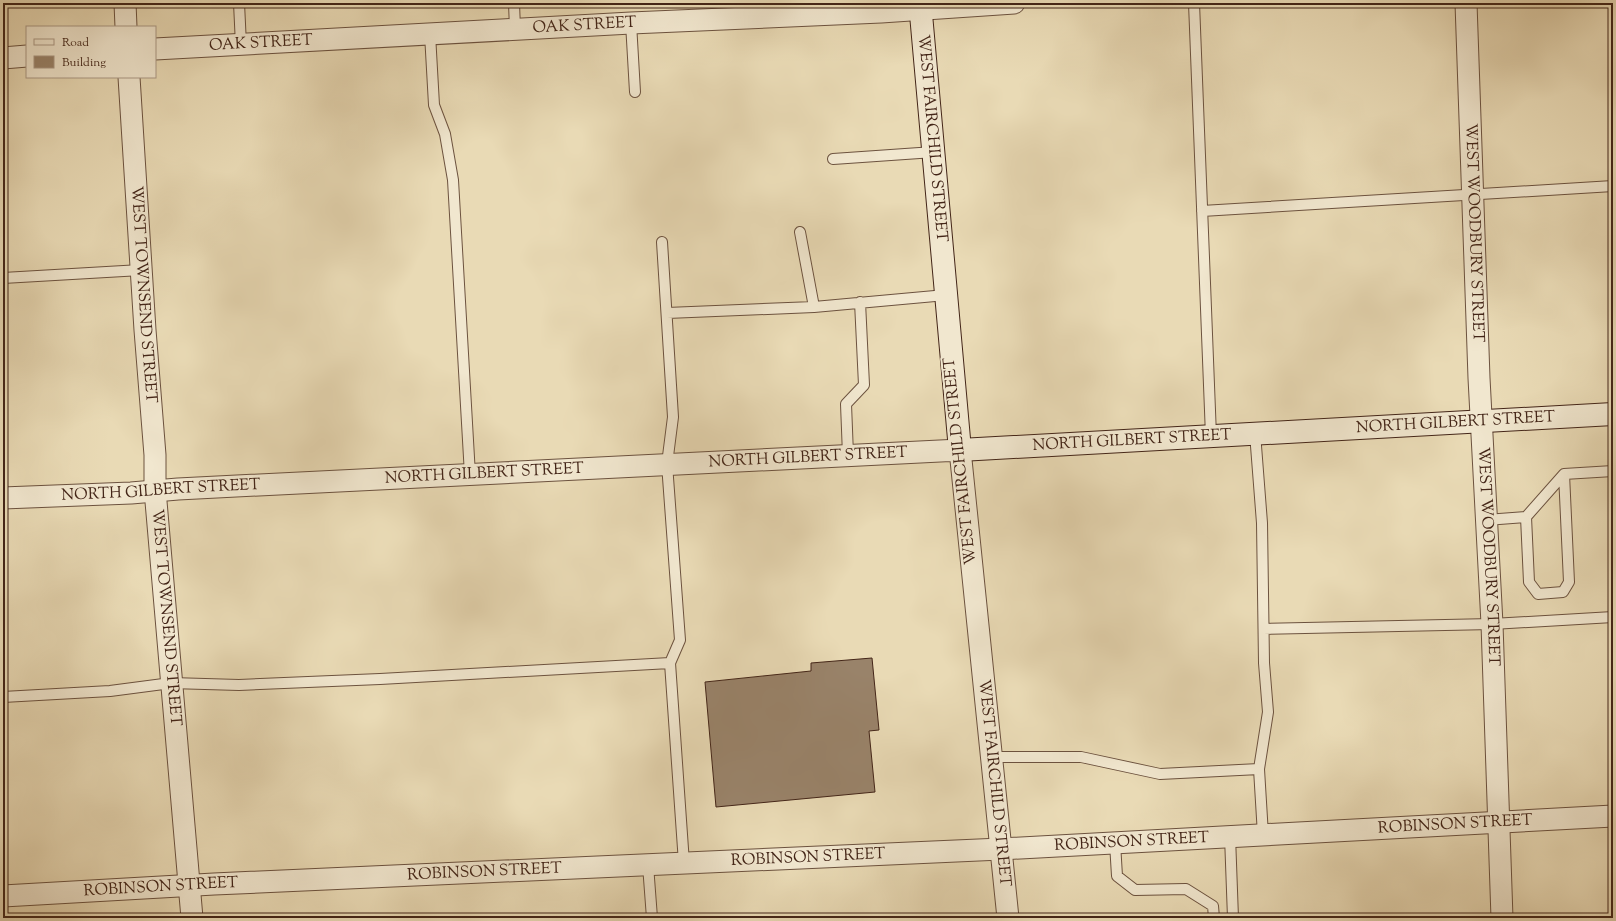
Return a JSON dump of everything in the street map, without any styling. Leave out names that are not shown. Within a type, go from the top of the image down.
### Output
[{"type":"main road","name":"WEST FAIRCHILD STREET","points":[[920,6],[960,450]]},
{"type":"main road","name":"NORTH GILBERT STREET","points":[[960,450],[1613,414]]},
{"type":"street","points":[[125,3],[126,26]]},
{"type":"street","name":"OAK STREET","points":[[156,50],[920,6],[1014,3]]},
{"type":"street","name":"WEST WOODBURY STREET","points":[[1466,3],[1481,421],[1492,624],[1502,918]]},
{"type":"street","points":[[3,58],[26,56]]},
{"type":"street","name":"WEST TOWNSEND STREET","points":[[129,78],[141,270],[155,455],[155,490],[192,918]]},
{"type":"street","name":"NORTH GILBERT STREET","points":[[3,498],[131,493],[155,490],[960,450]]},
{"type":"street","name":"WEST FAIRCHILD STREET","points":[[960,450],[1008,918]]},
{"type":"street","name":"ROBINSON STREET","points":[[3,896],[189,886],[1001,849],[1613,816]]},
{"type":"lane","points":[[239,3],[241,45]]},
{"type":"lane","points":[[514,3],[515,29]]},
{"type":"lane","points":[[1194,3],[1211,436]]},
{"type":"lane","points":[[631,23],[635,92]]},
{"type":"lane","points":[[430,34],[434,105],[445,134],[453,180],[470,475]]},
{"type":"lane","points":[[833,159],[934,152]]},
{"type":"lane","points":[[1202,211],[1613,186]]},
{"type":"lane","points":[[800,232],[814,306]]},
{"type":"lane","points":[[662,242],[673,417],[667,464],[680,640],[670,663],[684,863]]},
{"type":"lane","points":[[3,278],[141,270]]},
{"type":"lane","points":[[666,313],[814,306],[946,295]]},
{"type":"lane","points":[[848,455],[846,404],[864,385],[860,302]]},
{"type":"lane","points":[[1255,433],[1262,523],[1264,663],[1268,712],[1259,769],[1263,835]]},
{"type":"lane","points":[[1564,474],[1569,582],[1563,592],[1538,594],[1528,582],[1526,517],[1564,474],[1613,471]]},
{"type":"lane","points":[[1486,520],[1526,517]]},
{"type":"lane","points":[[1264,629],[1492,624],[1613,617]]},
{"type":"lane","points":[[3,697],[110,691],[171,683],[239,685],[670,663]]},
{"type":"lane","points":[[992,757],[1081,757],[1160,774],[1259,769]]},
{"type":"lane","points":[[1230,836],[1233,918]]},
{"type":"lane","points":[[1115,843],[1117,876],[1135,890],[1186,889],[1213,906],[1214,918]]},
{"type":"lane","points":[[648,865],[652,918]]},
{"type":"building","points":[[872,658],[879,730],[869,731],[875,792],[716,807],[705,682],[811,671],[811,663]]}]
